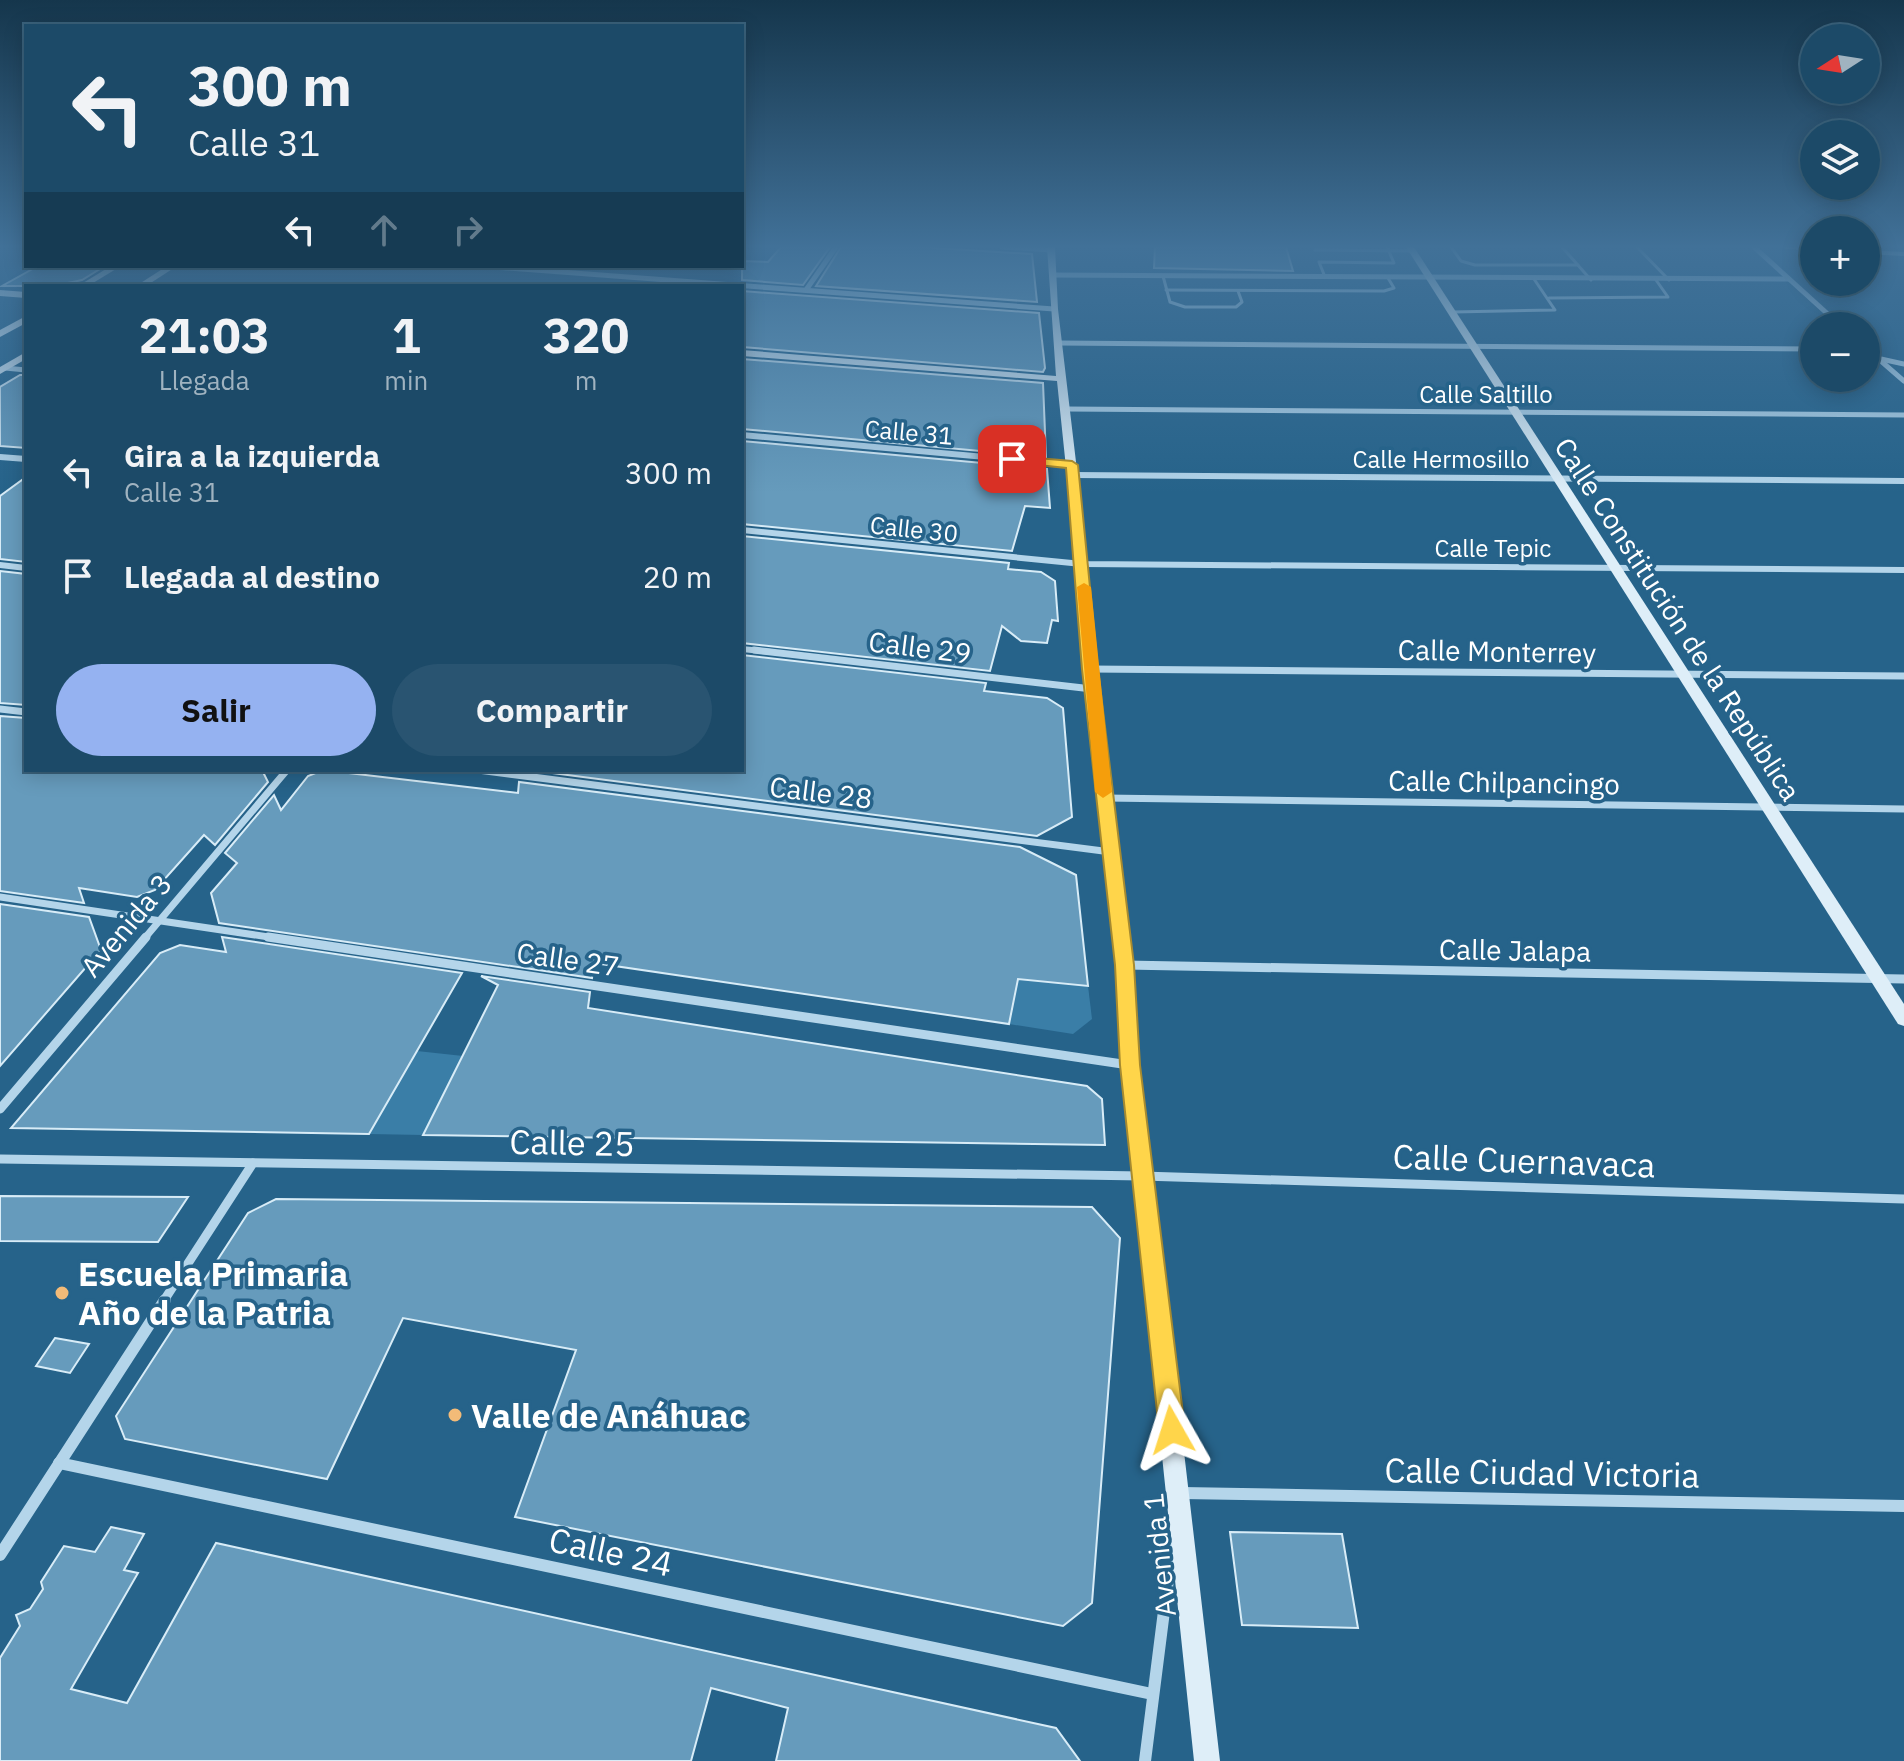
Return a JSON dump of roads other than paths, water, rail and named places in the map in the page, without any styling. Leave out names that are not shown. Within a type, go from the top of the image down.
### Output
[{"type":"street","name":"Avenida 1","points":[[1057,329],[1092,689],[1124,965],[1130,1065],[1207,1761]]},
{"type":"street","name":"Calle Constitución de la República","points":[[1464,329],[1904,1019]]},
{"type":"street","points":[[1059,343],[1800,349]]},
{"type":"street","points":[[744,353],[1063,379]]},
{"type":"street","points":[[2,370],[24,356]]},
{"type":"street","points":[[1880,358],[1904,364]]},
{"type":"street","points":[[1880,360],[1904,381]]},
{"type":"street","points":[[2,370],[24,370]]},
{"type":"street","name":"Calle Saltillo","points":[[1067,409],[1904,415]]},
{"type":"street","name":"Calle 31","points":[[744,435],[1073,470]]},
{"type":"street","points":[[0,457],[24,459]]},
{"type":"street","name":"Calle Hermosillo","points":[[1073,470],[1904,481]]},
{"type":"street","name":"Calle 30","points":[[744,530],[1082,564]]},
{"type":"street","name":"Calle Tepic","points":[[1082,564],[1904,570]]},
{"type":"street","points":[[0,565],[24,568]]},
{"type":"street","name":"Calle 29","points":[[744,649],[1092,689]]},
{"type":"street","name":"Calle Monterrey","points":[[1090,669],[1904,676]]},
{"type":"street","points":[[0,709],[24,712]]},
{"type":"street","name":"Avenida 3","points":[[0,1109],[285,772]]},
{"type":"street","name":"Calle 28","points":[[493,772],[1111,852]]},
{"type":"street","name":"Calle Chilpancingo","points":[[1104,798],[1904,809]]},
{"type":"street","name":"Calle 27","points":[[0,897],[1130,1065]]},
{"type":"street","name":"Calle Jalapa","points":[[1124,965],[1904,979]]},
{"type":"street","name":"Calle 25","points":[[0,1159],[1142,1176]]},
{"type":"street","points":[[0,1555],[253,1163]]},
{"type":"street","name":"Calle Cuernavaca","points":[[1142,1176],[1904,1199]]},
{"type":"street","name":"Calle 24","points":[[59,1463],[1152,1694]]},
{"type":"street","points":[[1145,1761],[1179,1493]]},
{"type":"street","name":"Calle Ciudad Victoria","points":[[1179,1493],[1904,1506]]},
{"type":"place","name":"Escuela Primaria Año de la Patria","points":[[62,1293]]},
{"type":"place","name":"Valle de Anáhuac","points":[[455,1415]]}]
